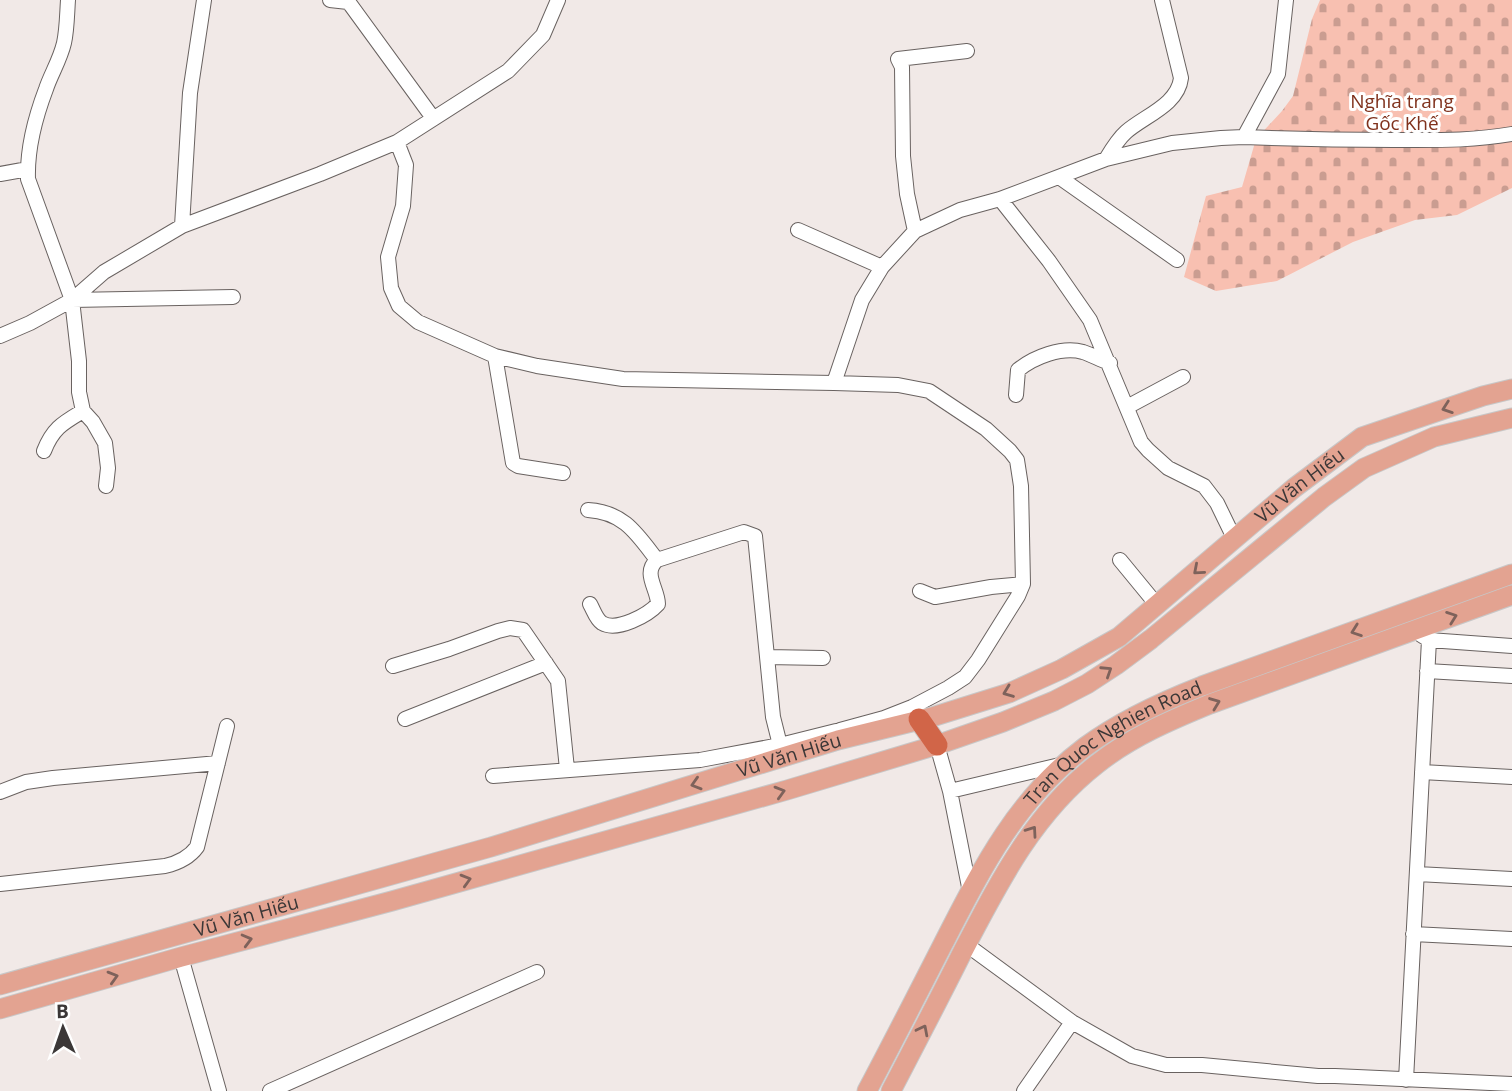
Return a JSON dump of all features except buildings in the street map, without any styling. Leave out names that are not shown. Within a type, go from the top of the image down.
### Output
[{"type":"highway","points":[[919,719],[937,745]]},
{"type":"main road","name":"Vũ Văn Hiếu","points":[[0,985],[491,847],[837,735],[932,717],[1009,693],[1062,669],[1119,637],[1294,488],[1362,438],[1483,396],[1512,389]]},
{"type":"main road","name":"Vũ Văn Hiếu","points":[[0,1009],[734,805],[937,745],[1003,722],[1054,701],[1116,666],[1324,497],[1364,468],[1434,437],[1512,418]]},
{"type":"main road","name":"Tran Quoc Nghien Road","points":[[867,1091],[970,892],[1004,833],[1025,804],[1084,747],[1125,721],[1163,702],[1512,574]]},
{"type":"main road","name":"Tran Quoc Nghien Road","points":[[891,1091],[1001,880],[1023,845],[1042,817],[1098,763],[1135,739],[1186,714],[1421,635],[1512,595]]},
{"type":"main road","points":[[1403,614],[1421,635]]},
{"type":"street","points":[[68,0],[64,43],[33,128],[28,179],[72,300],[79,361],[79,392],[83,411],[106,443],[106,486]]},
{"type":"street","points":[[182,226],[190,93],[204,0]]},
{"type":"street","points":[[330,0],[348,1],[433,118]]},
{"type":"street","points":[[0,336],[72,300],[104,272],[182,226],[397,142],[508,71],[543,34],[558,0]]},
{"type":"street","points":[[1106,159],[1126,132],[1168,101],[1180,87],[1181,78],[1162,0]]},
{"type":"street","points":[[1244,137],[1278,74],[1286,0]]},
{"type":"street","points":[[915,231],[907,194],[902,130],[902,68],[898,59],[967,51]]},
{"type":"street","points":[[834,383],[862,300],[882,267],[915,231],[960,210],[1000,199],[1106,159],[1172,143],[1244,137],[1457,140],[1486,139],[1512,134]]},
{"type":"street","points":[[397,142],[406,165],[403,206],[388,257],[391,288],[399,306],[418,322],[495,356],[537,366],[623,379],[898,385],[929,391],[986,429],[1010,451],[1017,460],[1020,471],[1023,584],[978,660],[965,677],[948,688],[912,707],[837,735],[699,760],[493,776]]},
{"type":"street","points":[[0,174],[28,169]]},
{"type":"street","points":[[1059,177],[1177,260]]},
{"type":"street","points":[[1000,199],[1049,261],[1090,320],[1110,363],[1137,434],[1148,450],[1168,468],[1204,486],[1217,503],[1234,538]]},
{"type":"street","points":[[798,230],[882,267]]},
{"type":"street","points":[[72,300],[233,297]]},
{"type":"street","points":[[1016,396],[1018,370],[1040,358],[1062,351],[1082,352],[1110,363]]},
{"type":"street","points":[[495,356],[513,463],[563,473]]},
{"type":"street","points":[[1127,407],[1183,377]]},
{"type":"street","points":[[44,451],[55,430],[83,411]]},
{"type":"street","points":[[588,510],[610,513],[627,524],[657,560]]},
{"type":"street","points":[[590,604],[599,622],[608,625],[635,620],[658,604],[658,595],[650,571],[657,560],[744,532],[755,536],[773,717],[780,745]]},
{"type":"street","points":[[1120,561],[1157,605]]},
{"type":"street","points":[[920,591],[935,597],[1023,584]]},
{"type":"street","points":[[393,666],[510,628],[523,631],[558,681],[567,769]]},
{"type":"street","points":[[1406,1080],[1427,671],[1421,635],[1512,646]]},
{"type":"street","points":[[767,657],[824,658]]},
{"type":"street","points":[[405,719],[545,663]]},
{"type":"street","points":[[1427,671],[1512,676]]},
{"type":"street","points":[[0,884],[165,866],[183,860],[197,847],[227,726]]},
{"type":"street","points":[[937,745],[950,791],[970,892]]},
{"type":"street","points":[[0,792],[26,782],[53,778],[218,763]]},
{"type":"street","points":[[950,791],[1066,763]]},
{"type":"street","points":[[1422,772],[1512,777]]},
{"type":"street","points":[[1417,874],[1512,879]]},
{"type":"street","points":[[1413,934],[1512,939]]},
{"type":"street","points":[[967,945],[1072,1022],[1132,1056],[1166,1065],[1202,1065],[1318,1076],[1512,1084]]},
{"type":"street","points":[[181,957],[219,1091]]},
{"type":"street","points":[[270,1091],[537,972]]},
{"type":"street","points":[[1024,1091],[1072,1022]]},
{"type":"green space","name":"Nghĩa trang Gốc Khế","points":[[1320,0],[1512,0],[1512,188],[1457,215],[1415,220],[1353,242],[1277,281],[1216,291],[1184,277],[1206,196],[1242,187],[1256,139],[1293,96],[1312,19]]}]
